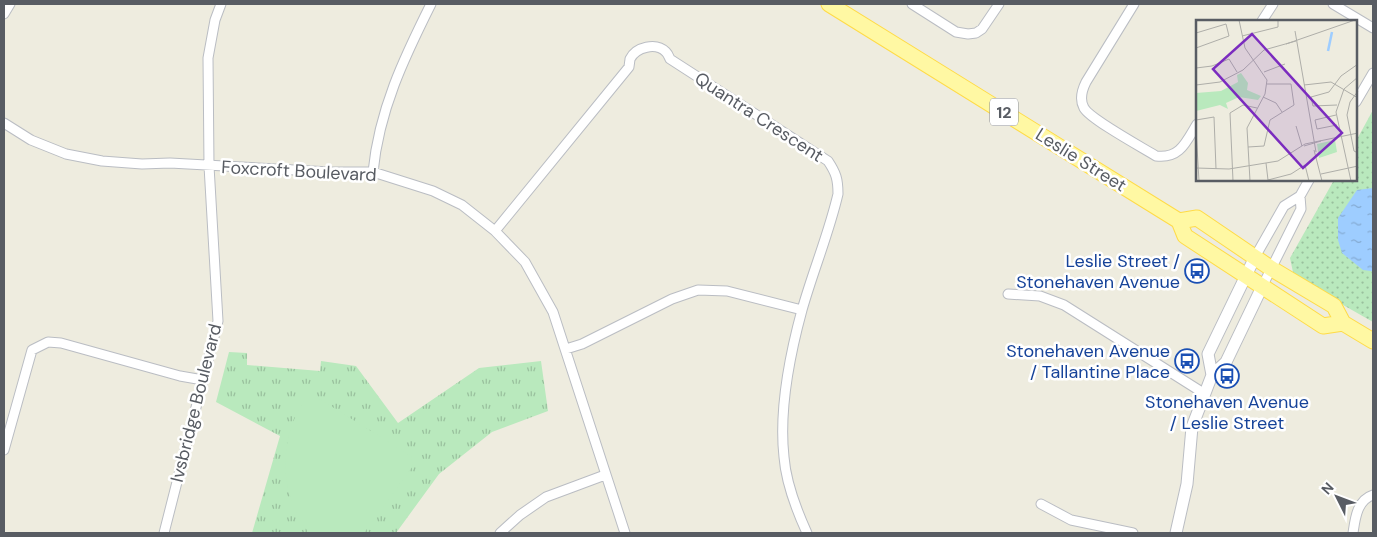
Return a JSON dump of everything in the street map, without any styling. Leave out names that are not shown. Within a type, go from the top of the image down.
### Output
[{"type":"main road","name":"Leslie Street","points":[[829,4],[1179,221],[1185,236],[1323,326],[1343,323]]},
{"type":"main road","name":"Leslie Street","points":[[1179,221],[1197,218],[1272,269],[1334,306],[1343,323],[1373,340]]},
{"type":"street","points":[[4,14],[10,4]]},
{"type":"street","name":"Ivsbridge Boulevard","points":[[164,533],[218,321],[209,166],[208,58],[215,20],[221,4]]},
{"type":"street","points":[[373,172],[375,150],[386,105],[406,55],[431,4]]},
{"type":"street","points":[[912,4],[956,32],[968,34],[976,33],[982,29],[999,4]]},
{"type":"street","points":[[1134,4],[1086,82],[1081,96],[1084,108],[1092,116],[1156,156],[1173,155],[1180,150],[1196,126]]},
{"type":"street","points":[[1263,20],[1273,4]]},
{"type":"street","points":[[1333,4],[1373,28]]},
{"type":"street","name":"Quantra Crescent","points":[[495,231],[628,67],[634,53],[650,46],[666,51],[670,59],[828,161],[838,182],[838,194],[802,310],[788,374],[783,435],[784,458],[791,490],[797,512],[807,533]]},
{"type":"street","points":[[1357,100],[1373,72]]},
{"type":"street","name":"Foxcroft Boulevard","points":[[4,123],[31,140],[66,154],[102,161],[330,172],[373,172],[433,191],[462,205],[495,231],[525,262],[553,312],[625,533]]},
{"type":"street","points":[[1212,375],[1208,354],[1254,257],[1284,206],[1300,196],[1308,181]]},
{"type":"street","points":[[1176,533],[1187,484],[1192,427],[1212,375],[1226,362],[1272,269],[1300,209],[1300,196]]},
{"type":"street","points":[[566,350],[582,344],[672,299],[698,290],[727,291],[802,310]]},
{"type":"street","points":[[1008,294],[1040,296],[1064,305],[1205,394]]},
{"type":"street","points":[[4,450],[32,350],[48,342],[61,343],[180,376],[203,380]]},
{"type":"street","points":[[500,533],[520,515],[546,497],[605,475]]},
{"type":"street","points":[[1353,533],[1354,520],[1360,505],[1368,496],[1373,495]]},
{"type":"street","points":[[1041,504],[1071,520],[1133,533]]},
{"type":"green space","points":[[1373,110],[1373,322],[1294,277],[1290,258],[1333,181],[1357,181],[1357,139]]},
{"type":"green space","points":[[229,352],[247,353],[247,365],[320,371],[321,361],[356,366],[398,423],[479,368],[541,361],[548,411],[492,432],[439,474],[396,533],[252,533],[280,436],[216,402]]},
{"type":"green space","points":[[310,393],[411,456],[413,466],[364,533],[309,533],[293,504],[286,472],[288,440],[292,424],[299,409]]},
{"type":"water","points":[[1373,188],[1373,272],[1363,270],[1342,253],[1338,240],[1338,218],[1357,190]]},
{"type":"place","name":"Leslie Street / Stonehaven Avenue","points":[[1197,271]]},
{"type":"place","name":"Stonehaven Avenue / Tallantine Place","points":[[1187,361]]},
{"type":"place","name":"Stonehaven Avenue / Leslie Street","points":[[1227,376]]}]
